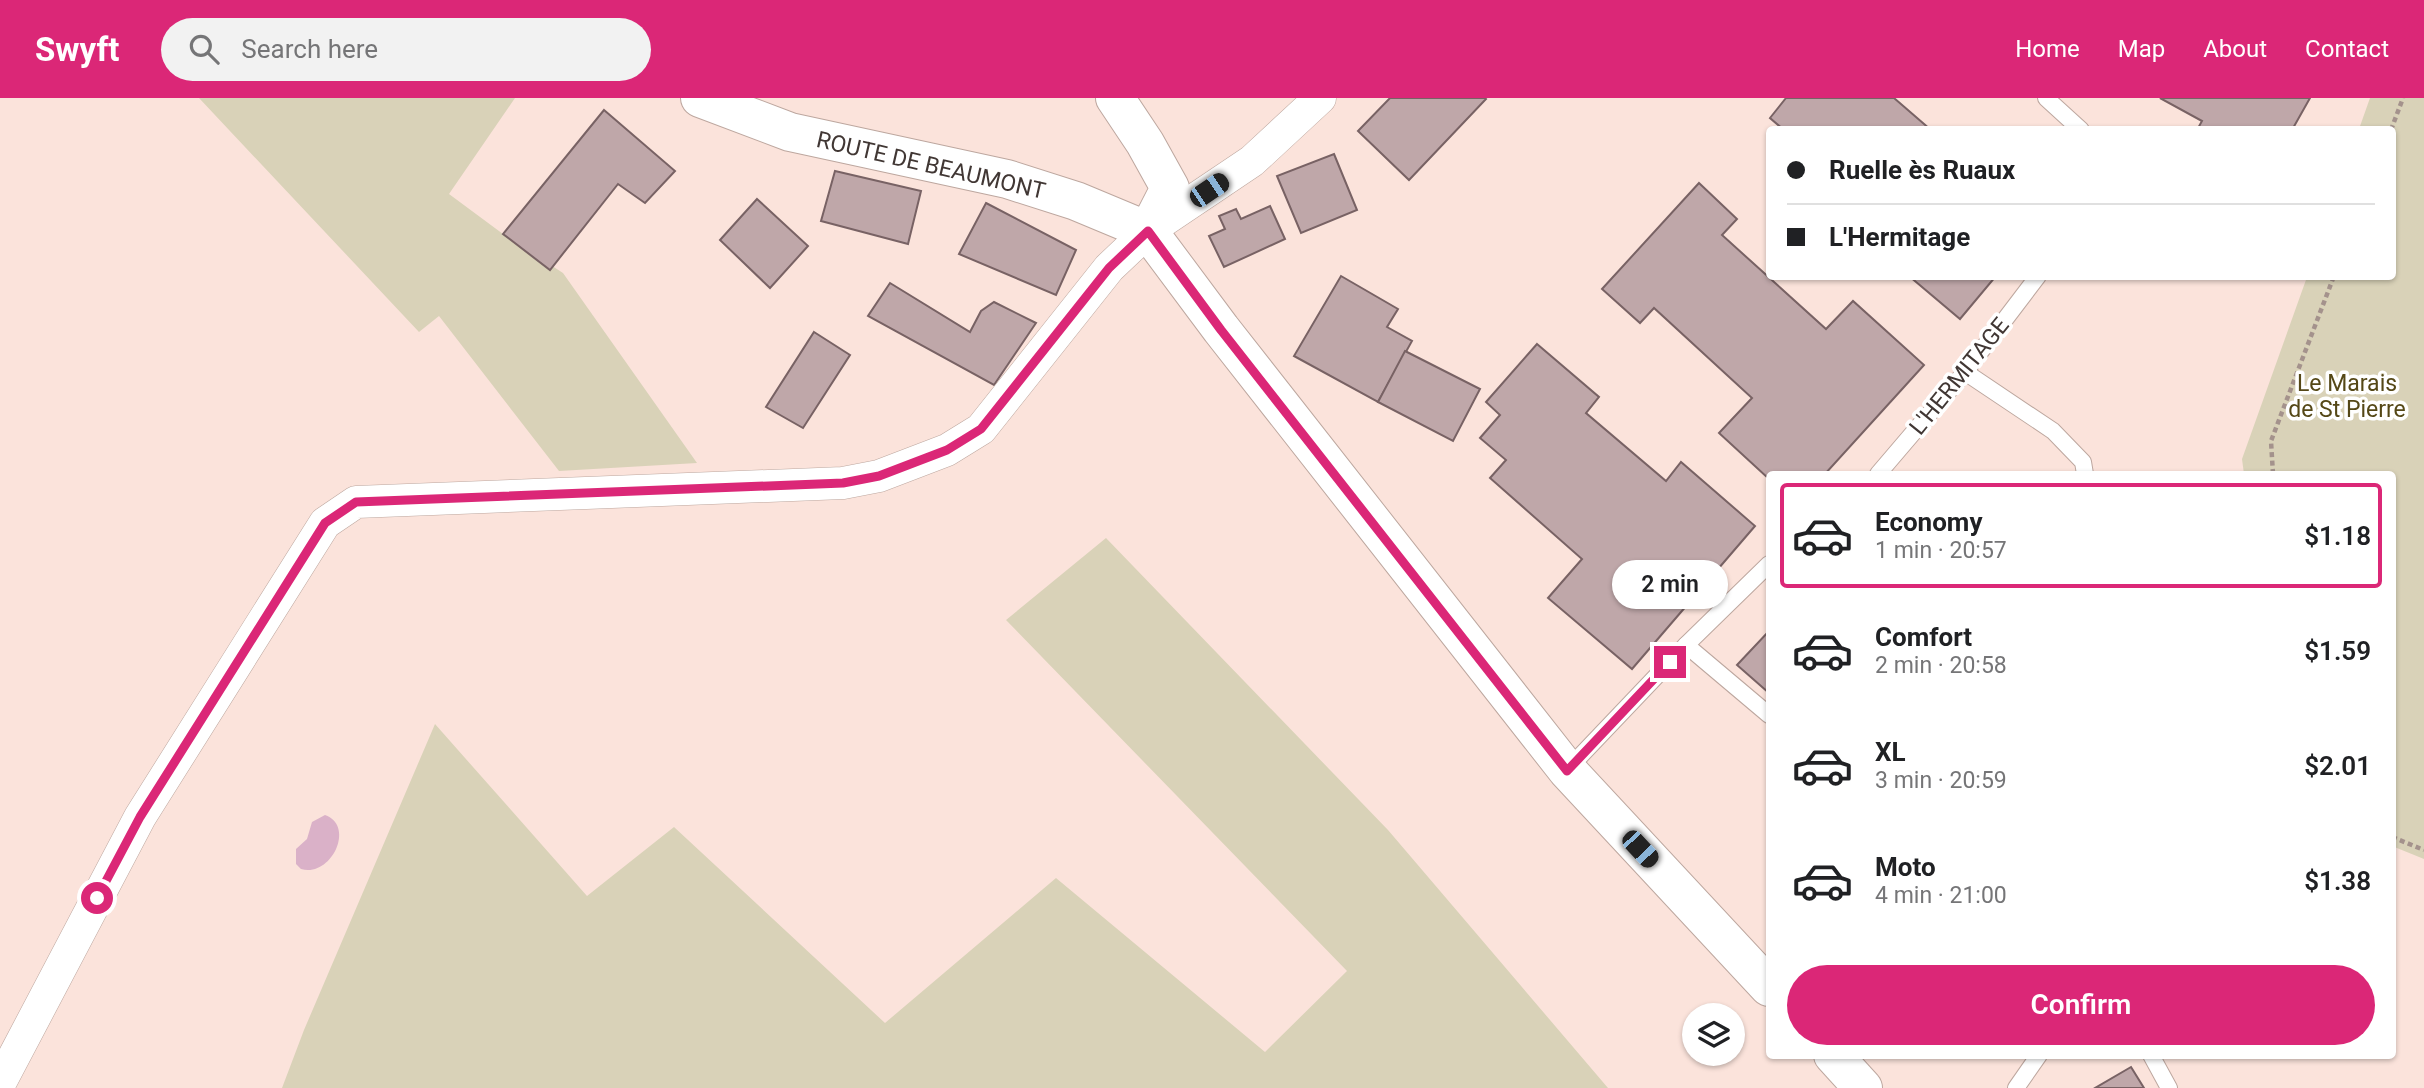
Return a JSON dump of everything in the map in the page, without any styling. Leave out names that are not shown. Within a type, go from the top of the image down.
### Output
[{"type":"main road","name":"ROUTE DE BEAUMONT","points":[[700,98],[790,132],[1007,179],[1076,201],[1148,231]]},
{"type":"main road","points":[[1115,98],[1145,143],[1170,188],[1148,231],[1221,330],[1567,771],[1766,984]]},
{"type":"main road","points":[[1837,1059],[1863,1088]]},
{"type":"street","points":[[0,1080],[140,817],[325,523],[356,502],[843,483],[879,476],[947,450],[981,429],[1109,268],[1148,231],[1252,161],[1320,98]]},
{"type":"lane","points":[[2046,98],[2077,126]]},
{"type":"lane","name":"L'HERMITAGE","points":[[1881,471],[1965,372],[2035,280]]},
{"type":"lane","points":[[1965,372],[2053,430],[2083,462],[2084,471]]},
{"type":"lane","points":[[1567,771],[1686,645],[1766,567]]},
{"type":"lane","points":[[1686,645],[1766,712]]},
{"type":"lane","points":[[2016,1088],[2036,1059]]},
{"type":"lane","points":[[2153,1059],[2169,1088]]},
{"type":"path","points":[[2392,126],[2403,98]]},
{"type":"path","points":[[2273,471],[2271,441],[2332,280]]},
{"type":"path","points":[[2396,839],[2424,850]]},
{"type":"green space","points":[[199,98],[515,98],[449,194],[503,234],[563,273],[697,463],[559,471],[439,316],[419,332]]},
{"type":"green space","name":"Le Marais de St Pierre","points":[[2370,98],[2424,98],[2424,859],[2396,848],[2396,471],[2244,471],[2242,459],[2306,280],[2396,280],[2396,126],[2360,126]]},
{"type":"green space","points":[[1106,538],[1388,830],[1608,1088],[282,1088],[304,1030],[435,724],[587,896],[674,827],[885,1023],[1056,878],[1265,1052],[1347,971],[1006,620]]},
{"type":"shaded area","points":[[325,815],[334,821],[339,829],[336,850],[322,866],[312,870],[301,869],[296,864],[296,849],[307,839],[312,822]]},
{"type":"building","points":[[1390,98],[1486,99],[1409,180],[1358,131]]},
{"type":"building","points":[[1786,98],[1894,98],[1926,126],[1779,126],[1770,118]]},
{"type":"building","points":[[2160,98],[2310,98],[2294,126],[2199,126],[2202,121]]},
{"type":"building","points":[[604,110],[675,171],[645,203],[618,184],[550,270],[503,234]]},
{"type":"building","points":[[1334,154],[1357,210],[1301,233],[1277,176]]},
{"type":"building","points":[[835,171],[921,191],[908,244],[821,221]]},
{"type":"building","points":[[1699,183],[1737,219],[1722,235],[1766,275],[1766,280],[1772,280],[1826,329],[1853,301],[1924,365],[1828,471],[1766,471],[1766,476],[1719,433],[1752,398],[1654,308],[1640,323],[1602,289]]},
{"type":"building","points":[[757,199],[808,246],[770,288],[720,240]]},
{"type":"building","points":[[986,203],[1076,250],[1056,295],[959,254]]},
{"type":"building","points":[[1270,206],[1285,239],[1224,267],[1209,236],[1225,229],[1219,216],[1236,209],[1241,219]]},
{"type":"building","points":[[1341,276],[1398,309],[1387,327],[1412,341],[1378,402],[1294,356]]},
{"type":"building","points":[[1914,280],[1993,280],[1960,319]]},
{"type":"building","points":[[890,283],[970,332],[981,311],[994,302],[1036,323],[994,385],[868,316]]},
{"type":"building","points":[[814,332],[850,355],[803,428],[766,407]]},
{"type":"building","points":[[1537,344],[1599,397],[1586,413],[1666,481],[1681,462],[1755,526],[1632,669],[1548,598],[1582,559],[1490,478],[1506,460],[1480,438],[1500,415],[1486,402]]},
{"type":"building","points":[[1405,351],[1480,389],[1453,441],[1378,402]]},
{"type":"building","points":[[1766,634],[1766,690],[1737,665]]},
{"type":"building","points":[[2131,1067],[2144,1088],[2095,1088]]},
{"type":"route","points":[[97,898],[140,817],[325,523],[356,502],[843,483],[879,476],[947,450],[981,429],[1109,268],[1148,231],[1221,330],[1567,771],[1670,662]]}]
